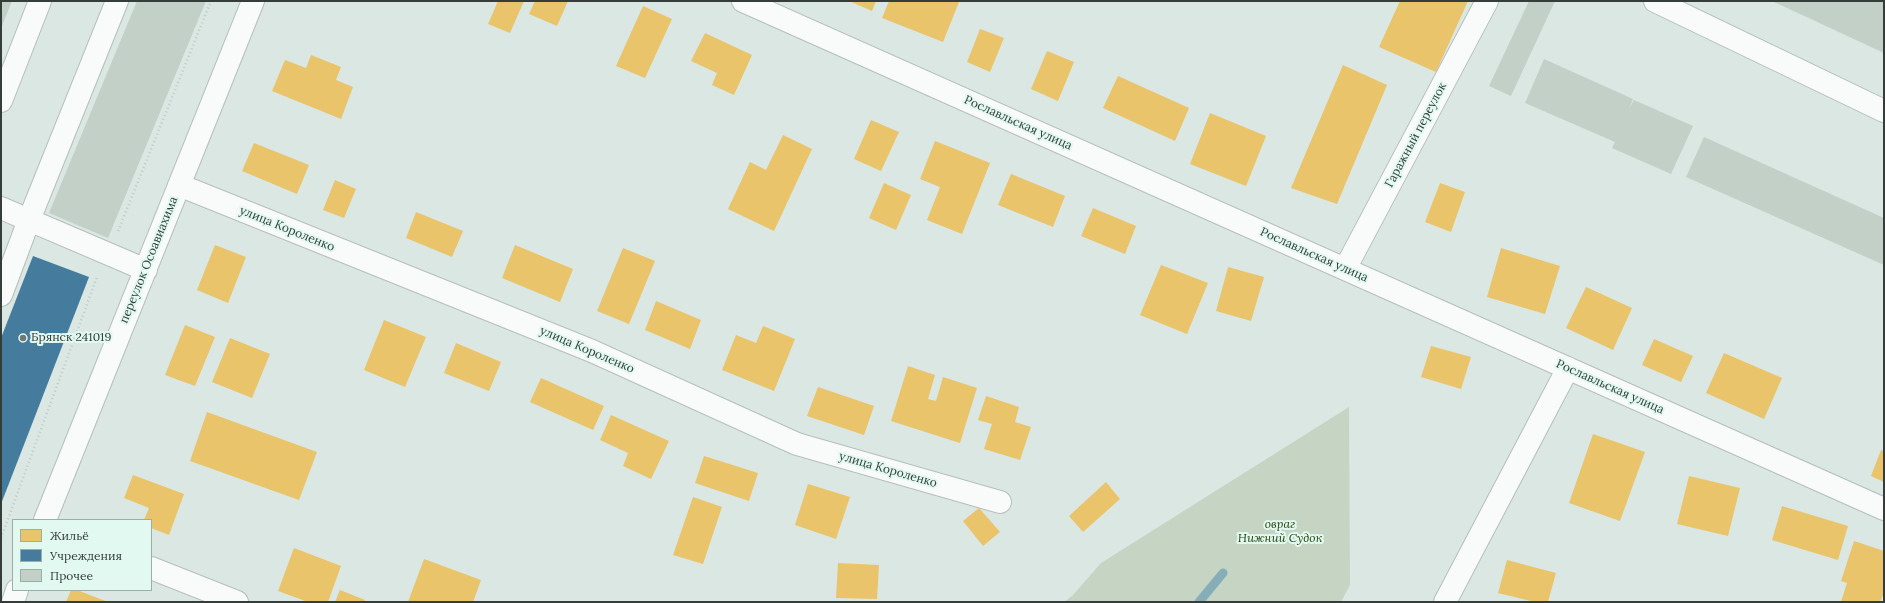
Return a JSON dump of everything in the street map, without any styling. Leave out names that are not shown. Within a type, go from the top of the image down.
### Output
[{"type":"street","points":[[1,101],[40,1]]},
{"type":"street","points":[[1,295],[29,220],[117,1]]},
{"type":"street","name":"переулок Осоавиахима","points":[[45,519],[253,1]]},
{"type":"street","name":"Рославльская улица","points":[[743,1],[1884,509]]},
{"type":"street","name":"Гаражный переулок","points":[[1345,268],[1487,1]]},
{"type":"street","points":[[1655,1],[1884,111]]},
{"type":"street","name":"улица Короленко","points":[[179,185],[592,351],[797,444],[1000,502]]},
{"type":"street","points":[[1,208],[146,270]]},
{"type":"street","points":[[1445,602],[1568,368]]},
{"type":"street","points":[[152,568],[237,602]]},
{"type":"street","points":[[13,602],[18,591]]},
{"type":"green space","name":"овраг Нижний Судок","points":[[1349,407],[1350,585],[1341,602],[1064,602],[1073,595],[1101,563]]},
{"type":"building: Жильё","points":[[498,1],[524,1],[510,33],[488,24]]},
{"type":"building: Жильё","points":[[535,1],[568,1],[557,26],[529,14]]},
{"type":"building: Жильё","points":[[849,1],[876,1],[872,11]]},
{"type":"building: Жильё","points":[[889,1],[959,2],[943,42],[882,18]]},
{"type":"building: Жильё","points":[[1400,1],[1468,1],[1436,72],[1379,47]]},
{"type":"building: Жильё","points":[[643,6],[672,19],[645,78],[616,66]]},
{"type":"building: Жильё","points":[[980,29],[1004,38],[990,72],[967,62]]},
{"type":"building: Жильё","points":[[705,33],[752,55],[734,95],[712,85],[717,73],[691,61]]},
{"type":"building: Жильё","points":[[1047,51],[1074,62],[1058,101],[1031,89]]},
{"type":"building: Жильё","points":[[311,55],[341,67],[336,80],[353,87],[341,119],[272,91],[285,60],[306,68]]},
{"type":"building: Жильё","points":[[1343,65],[1387,85],[1337,204],[1291,188]]},
{"type":"building: Жильё","points":[[1118,76],[1189,108],[1175,141],[1103,108]]},
{"type":"building: Жильё","points":[[1210,113],[1266,136],[1246,186],[1190,164]]},
{"type":"building: Жильё","points":[[871,120],[899,132],[881,171],[854,159]]},
{"type":"building: Жильё","points":[[783,135],[812,149],[774,231],[728,209],[750,162],[766,170]]},
{"type":"building: Жильё","points":[[935,141],[990,163],[962,234],[927,220],[940,187],[920,179]]},
{"type":"building: Жильё","points":[[254,143],[309,165],[297,194],[242,171]]},
{"type":"building: Жильё","points":[[1011,174],[1065,196],[1053,227],[998,205]]},
{"type":"building: Жильё","points":[[335,180],[356,189],[344,218],[323,210]]},
{"type":"building: Жильё","points":[[884,183],[911,195],[896,230],[869,218]]},
{"type":"building: Жильё","points":[[1440,183],[1465,192],[1451,232],[1425,222]]},
{"type":"building: Жильё","points":[[1093,208],[1136,226],[1125,254],[1081,236]]},
{"type":"building: Жильё","points":[[416,212],[463,231],[452,257],[406,238]]},
{"type":"building: Жильё","points":[[215,245],[246,257],[228,303],[197,290]]},
{"type":"building: Жильё","points":[[515,245],[573,269],[560,302],[502,278]]},
{"type":"building: Жильё","points":[[623,248],[655,261],[629,324],[597,311]]},
{"type":"building: Жильё","points":[[1501,248],[1560,266],[1545,314],[1487,297]]},
{"type":"building: Жильё","points":[[1161,265],[1208,283],[1187,334],[1140,315]]},
{"type":"building: Жильё","points":[[1228,267],[1264,277],[1251,321],[1216,311]]},
{"type":"building: Жильё","points":[[1586,287],[1632,308],[1613,350],[1566,328]]},
{"type":"building: Жильё","points":[[656,301],[701,320],[690,349],[645,330]]},
{"type":"building: Жильё","points":[[384,320],[426,337],[405,387],[364,370]]},
{"type":"building: Жильё","points":[[185,325],[215,337],[195,386],[165,375]]},
{"type":"building: Жильё","points":[[763,326],[795,339],[774,391],[722,370],[736,335],[756,343]]},
{"type":"building: Жильё","points":[[230,338],[270,354],[252,398],[212,382]]},
{"type":"building: Жильё","points":[[1654,339],[1693,356],[1681,382],[1642,365]]},
{"type":"building: Жильё","points":[[456,343],[501,362],[489,391],[444,373]]},
{"type":"building: Жильё","points":[[1431,346],[1471,357],[1461,389],[1421,377]]},
{"type":"building: Жильё","points":[[1724,353],[1782,378],[1764,419],[1706,393]]},
{"type":"building: Жильё","points":[[908,366],[935,375],[928,399],[936,401],[943,377],[977,388],[960,443],[891,421]]},
{"type":"building: Жильё","points":[[541,378],[604,406],[593,430],[530,402]]},
{"type":"building: Жильё","points":[[818,387],[874,406],[864,435],[807,416]]},
{"type":"building: Жильё","points":[[986,396],[1019,407],[1015,422],[1031,427],[1020,460],[984,449],[992,424],[978,420]]},
{"type":"building: Жильё","points":[[207,412],[317,452],[299,500],[190,461]]},
{"type":"building: Жильё","points":[[611,415],[669,441],[651,479],[623,466],[628,453],[600,440]]},
{"type":"building: Жильё","points":[[1593,434],[1645,452],[1620,521],[1569,503]]},
{"type":"building: Жильё","points":[[1881,450],[1884,451],[1884,482],[1871,476]]},
{"type":"building: Жильё","points":[[704,456],[758,473],[749,501],[695,483]]},
{"type":"building: Жильё","points":[[133,475],[184,494],[169,535],[152,528],[152,519],[144,519],[149,508],[124,498]]},
{"type":"building: Жильё","points":[[1689,476],[1740,488],[1728,536],[1677,524]]},
{"type":"building: Жильё","points":[[1106,482],[1120,499],[1083,532],[1069,516]]},
{"type":"building: Жильё","points":[[808,484],[850,497],[836,539],[795,525]]},
{"type":"building: Жильё","points":[[693,497],[722,507],[703,564],[673,555]]},
{"type":"building: Жильё","points":[[1782,506],[1848,526],[1838,560],[1772,540]]},
{"type":"building: Жильё","points":[[979,508],[1000,532],[983,546],[963,521]]},
{"type":"building: Жильё","points":[[1854,541],[1884,551],[1884,595],[1880,602],[1841,602],[1847,583],[1841,581]]},
{"type":"building: Жильё","points":[[294,548],[341,566],[328,602],[308,602],[278,591]]},
{"type":"building: Жильё","points":[[424,559],[481,580],[473,602],[408,602]]},
{"type":"building: Жильё","points":[[1507,560],[1556,573],[1548,602],[1535,602],[1498,593]]},
{"type":"building: Жильё","points":[[838,563],[879,565],[877,599],[836,598]]},
{"type":"building: Жильё","points":[[340,590],[365,600],[364,602],[335,602]]},
{"type":"building: Жильё","points":[[71,591],[80,591],[108,602],[66,602]]},
{"type":"building: Учреждения","points":[[33,256],[89,277],[1,504],[1,338]]},
{"type":"building: Прочее","points":[[1,1],[12,1],[1,28]]},
{"type":"building: Прочее","points":[[137,1],[206,1],[108,238],[49,213]]},
{"type":"building: Прочее","points":[[1529,1],[1555,1],[1511,96],[1489,86]]},
{"type":"building: Прочее","points":[[1772,1],[1884,1],[1884,53]]},
{"type":"building: Прочее","points":[[1544,59],[1633,99],[1629,109],[1634,100],[1693,126],[1671,174],[1612,148],[1615,142],[1525,103]]},
{"type":"building: Прочее","points":[[1704,137],[1884,218],[1884,265],[1686,177]]},
{"type":"waterway","points":[[1199,602],[1223,573]]},
{"type":"place","name":"Брянск 241019","points":[[23,338]]}]
